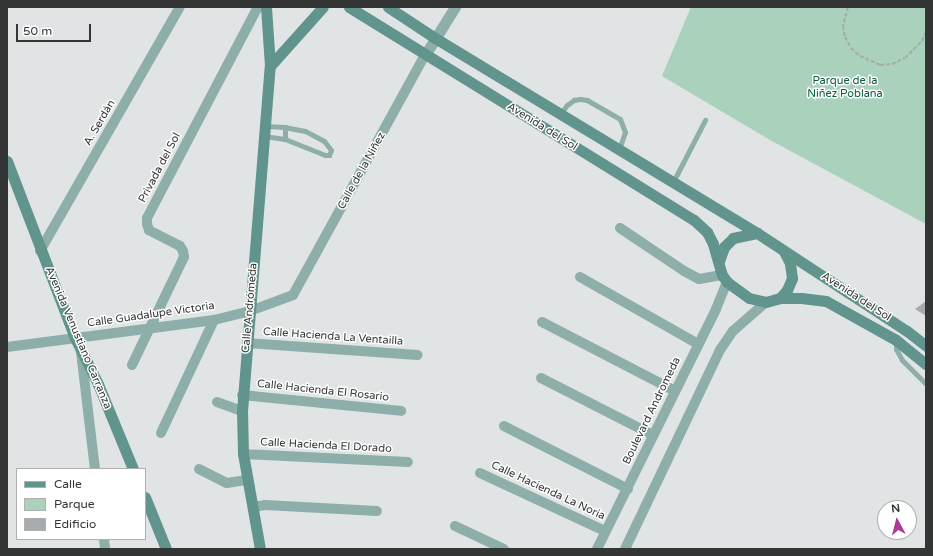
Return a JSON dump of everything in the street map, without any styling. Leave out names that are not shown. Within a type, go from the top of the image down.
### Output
[{"type":"main road","name":"Calle Andrómeda","points":[[260,549],[243,454],[242,395],[270,66],[266,7]]},
{"type":"main road","points":[[270,66],[323,7]]},
{"type":"main road","name":"Avenida del Sol","points":[[349,7],[694,220],[707,232],[719,261]]},
{"type":"main road","name":"Avenida del Sol","points":[[388,7],[435,38],[757,233]]},
{"type":"main road","name":"Avenida Venustiano Carranza","points":[[7,161],[40,251],[133,468]]},
{"type":"main road","points":[[757,233],[784,250],[790,263],[792,278],[787,290],[780,298],[766,302],[749,298],[725,278],[719,261],[724,247],[733,238],[757,233]]},
{"type":"main road","name":"Avenida del Sol","points":[[784,250],[907,331],[926,346]]},
{"type":"main road","name":"Avenida del Sol","points":[[780,298],[801,298],[826,301],[896,340],[926,364]]},
{"type":"main road","points":[[146,499],[166,549]]},
{"type":"street","name":"A. Serdán","points":[[40,251],[180,7]]},
{"type":"street","name":"Privada del Sol","points":[[151,328],[184,257],[180,246],[149,230],[146,224],[147,218],[258,7]]},
{"type":"street","name":"Calle de la Niñez","points":[[250,311],[285,300],[293,295],[298,288],[425,55],[455,7]]},
{"type":"street","points":[[620,228],[684,271],[699,279],[725,278]]},
{"type":"street","points":[[580,277],[698,344]]},
{"type":"street","name":"Boulevard Andromeda","points":[[597,549],[716,309],[725,278]]},
{"type":"street","points":[[625,549],[720,350],[733,331],[766,302]]},
{"type":"street","name":"Calle Guadalupe Victoria","points":[[7,347],[78,343],[151,328],[214,320],[250,311]]},
{"type":"street","points":[[161,433],[214,320]]},
{"type":"street","points":[[542,322],[675,391]]},
{"type":"street","points":[[132,365],[151,328]]},
{"type":"street","points":[[78,343],[95,468]]},
{"type":"street","name":"Calle Hacienda La Ventailla","points":[[246,343],[418,355]]},
{"type":"street","points":[[541,378],[653,435]]},
{"type":"street","name":"Calle Hacienda El Rosario","points":[[242,395],[401,411]]},
{"type":"street","points":[[217,402],[242,411]]},
{"type":"street","points":[[504,426],[628,489]]},
{"type":"street","name":"Calle Hacienda El Dorado","points":[[243,454],[408,462]]},
{"type":"street","points":[[199,470],[227,483],[247,480]]},
{"type":"street","name":"Calle Hacienda La Noria","points":[[480,472],[605,532]]},
{"type":"street","points":[[253,507],[266,505],[377,511]]},
{"type":"street","points":[[455,526],[504,549]]},
{"type":"lane","points":[[560,114],[566,105],[574,100],[580,99],[587,100],[620,119],[625,132],[624,140],[619,149]]},
{"type":"lane","points":[[673,182],[705,120]]},
{"type":"lane","points":[[284,139],[285,127]]},
{"type":"lane","points":[[285,127],[305,131],[324,141],[331,150],[329,155],[325,155],[265,131],[285,127]]},
{"type":"lane","points":[[896,340],[896,349],[902,360],[926,384]]},
{"type":"path","points":[[848,7],[843,26],[845,37],[851,48],[860,56],[880,64],[892,64],[905,58],[922,41],[926,32]]},
{"type":"green space","name":"Parque de la Niñez Poblana","points":[[691,7],[926,7],[926,224],[770,140],[662,76]]},
{"type":"building","points":[[926,301],[926,316],[915,309]]}]
